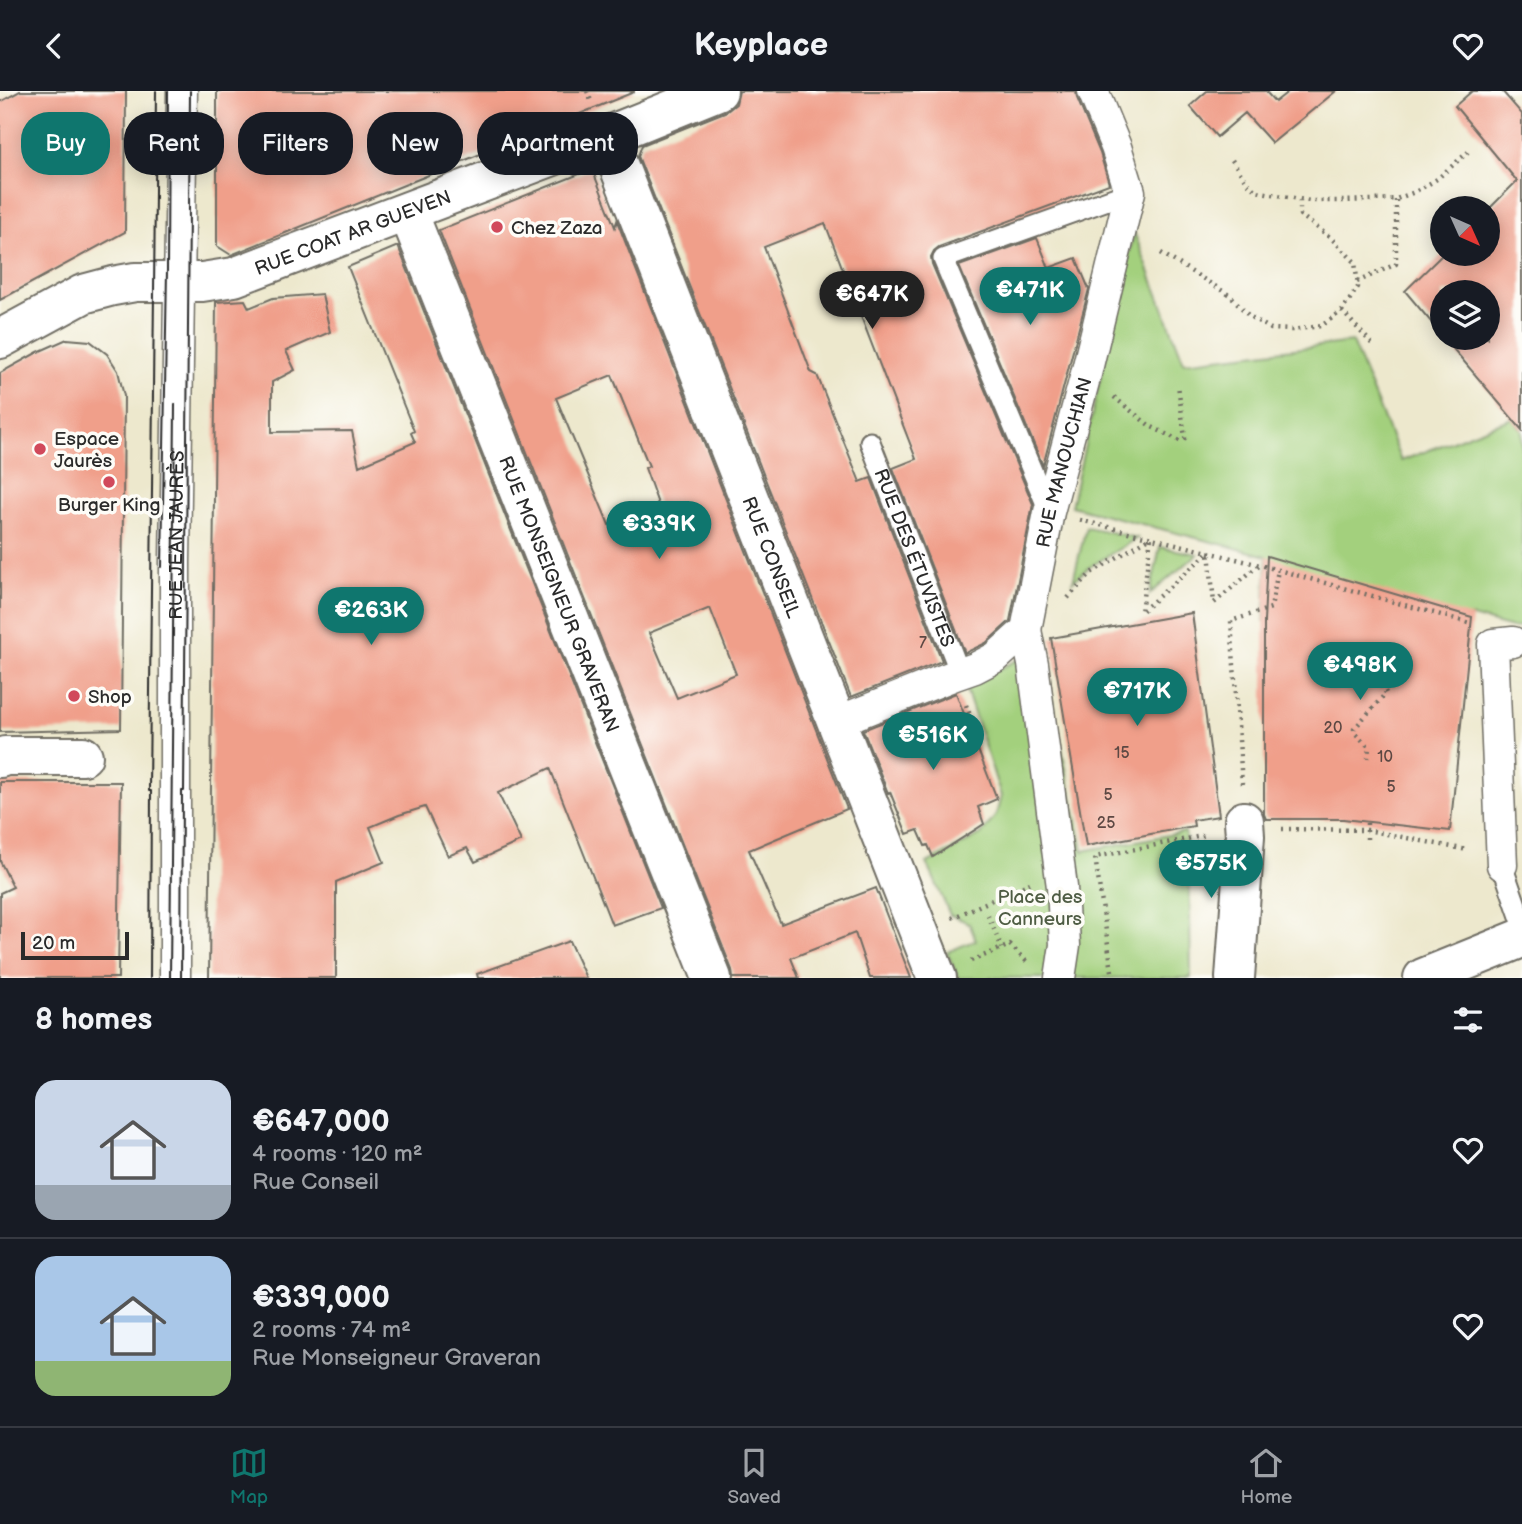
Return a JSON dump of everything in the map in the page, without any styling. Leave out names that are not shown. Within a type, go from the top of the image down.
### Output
[{"type":"street","name":"RUE JEAN JAURÈS","points":[[175,978],[175,562],[183,91]]},
{"type":"street","name":"RUE COAT AR GUEVEN","points":[[638,123],[718,91]]},
{"type":"street","points":[[1093,91],[1130,192]]},
{"type":"street","name":"RUE COAT AR GUEVEN","points":[[0,339],[83,294],[135,282],[202,282],[234,277],[505,175]]},
{"type":"street","name":"RUE CONSEIL","points":[[622,175],[937,978]]},
{"type":"street","name":"RUE MANOUCHIAN","points":[[1026,630],[1063,515],[1086,374],[1130,192]]},
{"type":"street","name":"RUE MONSEIGNEUR GRAVERAN","points":[[408,212],[712,978]]},
{"type":"street","points":[[836,722],[975,668],[996,657],[1026,630]]},
{"type":"street","points":[[1026,630],[1033,664],[1060,870],[1065,945],[1048,974]]},
{"type":"street","points":[[1502,861],[1493,643],[1513,642]]},
{"type":"street","points":[[0,758],[83,756]]},
{"type":"street","points":[[1235,978],[1244,825]]},
{"type":"street","points":[[1423,978],[1522,939]]},
{"type":"lane","points":[[1063,515],[943,259],[1130,192]]},
{"type":"lane","name":"RUE DES ÉTUVISTES","points":[[870,443],[960,673]]},
{"type":"lane","points":[[1502,861],[1522,922]]},
{"type":"path","points":[[1232,160],[1247,183],[1256,191],[1310,201],[1396,199],[1437,179],[1468,152]]},
{"type":"path","points":[[1357,282],[1396,264],[1396,199]]},
{"type":"path","points":[[1161,253],[1231,296],[1249,316],[1271,329],[1292,330],[1321,326],[1342,311],[1358,287],[1355,262],[1330,237],[1300,215],[1300,200]]},
{"type":"path","points":[[1342,311],[1373,345]]},
{"type":"path","points":[[1086,374],[1150,426],[1180,441],[1185,438],[1178,385]]},
{"type":"path","points":[[1063,515],[1471,623]]},
{"type":"path","points":[[1151,537],[1141,612],[1209,552]]},
{"type":"path","points":[[1063,603],[1091,573],[1151,537]]},
{"type":"path","points":[[1209,552],[1214,603],[1260,565]]},
{"type":"path","points":[[1278,570],[1271,608],[1231,621],[1244,825],[1367,830],[1502,861]]},
{"type":"path","points":[[1356,661],[1386,694],[1354,729],[1369,747],[1368,758]]},
{"type":"path","points":[[1367,822],[1367,839]]},
{"type":"path","points":[[1113,978],[1095,857],[1190,838]]},
{"type":"path","points":[[944,921],[1060,870]]},
{"type":"path","points":[[988,915],[1002,948]]},
{"type":"path","points":[[973,970],[970,961],[1010,945],[1048,974]]},
{"type":"green space","points":[[1134,232],[1184,362],[1352,342],[1401,461],[1512,418],[1522,430],[1522,626],[1512,628],[1472,617],[1264,622],[1267,556],[1071,506]]},
{"type":"green space","points":[[1086,527],[1137,538],[1088,568],[1073,581]]},
{"type":"green space","points":[[1160,547],[1198,554],[1150,594]]},
{"type":"green space","name":"Place des Canneurs","points":[[1041,648],[1083,851],[1185,832],[1189,855],[1191,978],[958,978],[947,952],[976,940],[969,923],[950,915],[927,863],[981,835],[996,815],[1001,796],[965,686]]},
{"type":"building","points":[[20,91],[126,91],[125,232],[0,300],[0,102]]},
{"type":"building","points":[[217,91],[634,91],[585,112],[477,112],[477,156],[463,161],[463,112],[367,112],[367,175],[429,175],[231,255],[217,246],[217,175],[224,175],[224,112],[217,112]]},
{"type":"building","points":[[739,91],[1076,91],[1109,184],[939,247],[931,257],[1033,504],[1010,621],[986,643],[965,653],[893,468],[916,459],[825,223],[764,247],[811,372],[817,375],[860,482],[871,478],[942,661],[851,697],[638,156],[642,145],[727,111],[736,104]]},
{"type":"building","points":[[1207,91],[1269,91],[1267,93],[1275,102],[1289,91],[1336,91],[1272,143],[1245,113],[1217,137],[1190,106]]},
{"type":"building","points":[[1472,91],[1502,91],[1522,114],[1522,430],[1454,350],[1500,350],[1500,280],[1430,280],[1430,321],[1405,291],[1431,266],[1500,266],[1500,198],[1517,181],[1455,106]]},
{"type":"building","points":[[577,175],[594,175],[615,227],[617,221],[847,809],[749,850],[781,924],[876,888],[911,978],[870,978],[855,933],[791,958],[799,978],[733,978],[439,230]],"holes":[[[612,375],[649,466],[645,468],[658,504],[609,525],[556,398]],[[710,608],[736,674],[677,698],[649,633]]]},
{"type":"building","points":[[1037,238],[1049,268],[1076,258],[1089,289],[1043,466],[959,266]]},
{"type":"building","points":[[398,246],[661,908],[612,925],[550,768],[498,793],[521,841],[475,862],[467,848],[448,856],[425,807],[370,827],[384,862],[336,882],[336,978],[209,978],[216,302],[245,300],[249,308],[273,298],[322,294],[330,332],[286,351],[295,370],[272,382],[272,432],[352,431],[359,466],[415,442],[411,433],[414,431],[348,267]]},
{"type":"building","points":[[67,339],[90,341],[107,354],[118,371],[124,396],[121,729],[0,732],[0,373]]},
{"type":"building","points":[[1267,556],[1472,617],[1450,831],[1343,819],[1266,819],[1264,622]]},
{"type":"building","points":[[1192,613],[1219,816],[1193,820],[1194,826],[1086,846],[1051,638]]},
{"type":"building","points":[[956,693],[997,799],[978,807],[984,824],[933,857],[918,830],[907,834],[863,730]]},
{"type":"building","points":[[0,782],[121,782],[118,978],[0,978],[0,893],[13,887],[0,861]]},
{"type":"building","points":[[569,941],[586,978],[478,978],[477,974]]},
{"type":"tram line","points":[[150,978],[149,791],[156,91]]},
{"type":"tram line","points":[[162,567],[168,91]]},
{"type":"tram line","points":[[181,978],[190,91]]},
{"type":"tram line","points":[[170,978],[175,404]]},
{"type":"place","name":"Chez Zaza","points":[[497,227]]},
{"type":"place","name":"Espace Jaurès","points":[[40,449]]},
{"type":"place","name":"Burger King","points":[[109,482]]},
{"type":"place","name":"Shop","points":[[74,696]]}]
